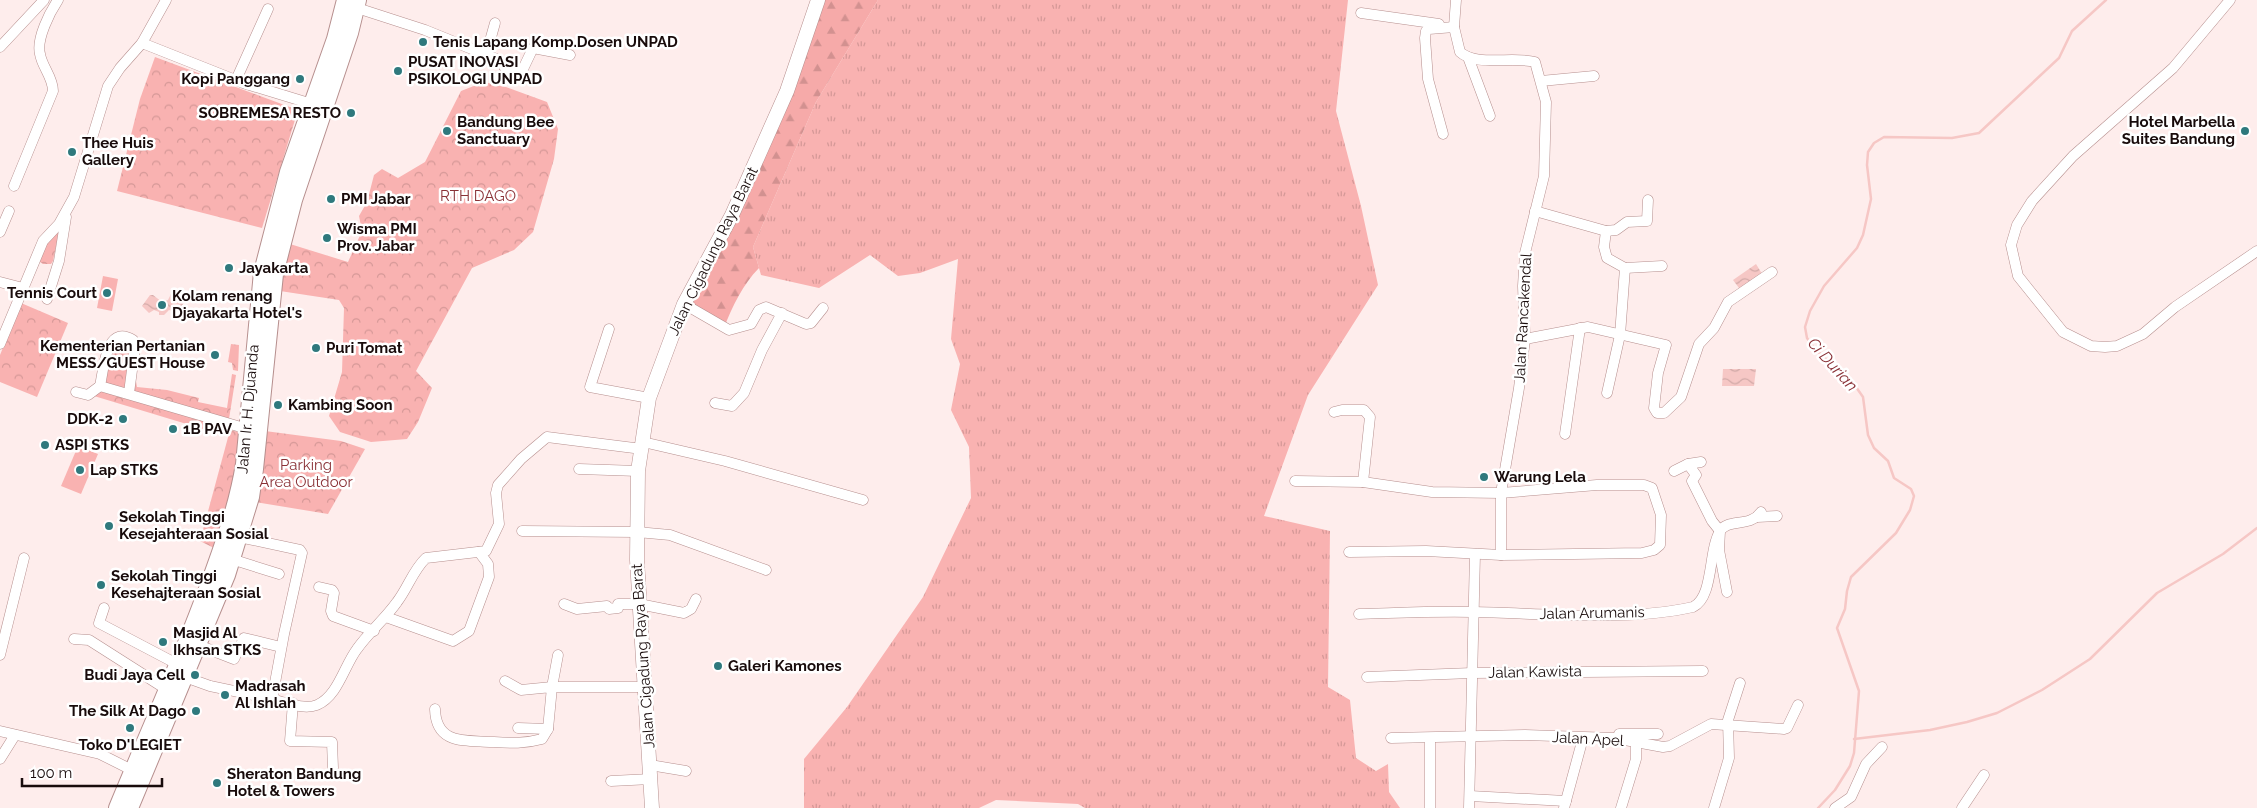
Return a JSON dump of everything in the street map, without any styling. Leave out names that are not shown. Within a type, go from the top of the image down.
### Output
[{"type":"main road","name":"Jalan Ir. H. Djuanda","points":[[130,808],[138,773],[166,689],[198,645],[226,557],[252,430],[272,286],[318,106],[353,3]]},
{"type":"main road","name":"Jalan Ir. H. Djuanda","points":[[117,808],[138,773],[226,557],[239,537],[253,486],[252,430]]},
{"type":"street","points":[[0,47],[44,0]]},
{"type":"street","points":[[14,186],[53,91],[52,81],[39,50],[46,22],[58,0]]},
{"type":"street","points":[[48,299],[58,261],[66,214],[106,92],[120,68],[142,43],[166,0]]},
{"type":"street","name":"Jalan Cigadung Raya Barat","points":[[652,808],[639,604],[637,532],[638,471],[649,398],[684,304],[732,215],[776,116],[818,0]]},
{"type":"street","points":[[1456,0],[1454,24],[1460,52],[1468,57],[1490,116]]},
{"type":"street","points":[[2230,0],[2173,68],[2073,156],[2032,201],[2017,225],[2011,246],[2018,276],[2062,332],[2091,346],[2105,347],[2117,346],[2143,334],[2175,307],[2257,251]]},
{"type":"street","points":[[353,3],[499,60],[506,69],[514,74],[523,69],[533,48],[570,55]]},
{"type":"street","points":[[236,80],[268,9]]},
{"type":"street","points":[[1361,13],[1437,24],[1454,24]]},
{"type":"street","points":[[486,55],[495,23]]},
{"type":"street","points":[[1443,134],[1428,79],[1425,38],[1429,28],[1454,24]]},
{"type":"street","points":[[142,43],[236,80],[318,106]]},
{"type":"street","name":"Jalan Rancakendal","points":[[1468,57],[1535,62],[1546,102],[1544,176],[1524,268],[1525,339],[1519,388],[1500,493],[1502,555]]},
{"type":"street","points":[[1541,81],[1594,76]]},
{"type":"street","points":[[1535,211],[1606,231],[1616,230],[1627,222],[1647,221],[1648,200]]},
{"type":"street","points":[[0,232],[9,211]]},
{"type":"street","points":[[0,344],[43,241],[66,214]]},
{"type":"street","points":[[1606,231],[1604,247],[1607,258],[1625,268],[1662,266]]},
{"type":"street","points":[[1607,393],[1620,335],[1625,268]]},
{"type":"street","points":[[1525,339],[1580,328],[1598,328],[1667,346],[1658,373],[1654,408],[1657,413],[1664,413],[1680,397],[1699,344],[1714,330],[1728,302],[1772,272]]},
{"type":"street","points":[[0,282],[23,288]]},
{"type":"street","points":[[684,304],[729,330],[751,324],[759,310],[766,307],[809,324],[823,308]]},
{"type":"street","points":[[716,403],[732,406],[744,393],[762,350],[782,313]]},
{"type":"street","points":[[1565,434],[1580,328]]},
{"type":"street","points":[[609,329],[590,387],[649,398]]},
{"type":"street","points":[[76,392],[88,395],[100,386],[111,341],[116,337],[126,336],[133,340],[135,350],[128,393]]},
{"type":"street","points":[[100,386],[252,430]]},
{"type":"street","points":[[1334,412],[1364,410],[1370,417],[1363,482]]},
{"type":"street","points":[[104,608],[99,623],[210,686],[311,706],[319,704],[338,684],[357,649],[386,617],[406,588],[419,564],[426,558],[484,553],[491,544],[499,524],[496,493],[498,485],[521,458],[547,437],[642,445],[725,461],[863,500]]},
{"type":"street","points":[[1674,471],[1688,464],[1701,462]]},
{"type":"street","points":[[1688,464],[1696,475],[1692,481],[1709,516],[1720,531],[1719,550],[1727,592]]},
{"type":"street","points":[[579,469],[638,471]]},
{"type":"street","points":[[1296,481],[1363,482],[1432,492],[1500,493],[1597,485],[1649,486],[1657,496],[1662,533],[1660,545],[1654,550],[1642,553],[1502,555],[1426,551],[1349,552]]},
{"type":"street","points":[[1720,531],[1730,525],[1751,521],[1759,515],[1777,516]]},
{"type":"street","points":[[522,531],[637,532],[670,535],[766,570]]},
{"type":"street","name":"Jalan Arumanis","points":[[1359,614],[1473,612],[1589,615],[1640,613],[1694,607],[1700,604],[1705,594],[1711,558],[1720,531]]},
{"type":"street","points":[[239,537],[300,550],[302,553],[281,647],[272,699]]},
{"type":"street","points":[[386,617],[453,641],[461,638],[469,631],[489,575],[488,564],[479,552]]},
{"type":"street","points":[[1469,808],[1475,554]]},
{"type":"street","points":[[226,557],[279,574]]},
{"type":"street","points":[[0,655],[24,558]]},
{"type":"street","points":[[319,587],[332,590],[334,593],[331,611],[333,616],[374,631]]},
{"type":"street","points":[[564,604],[577,609],[607,606],[608,609],[618,608],[618,604],[639,604],[684,613],[691,610],[696,599]]},
{"type":"street","points":[[198,645],[234,659],[244,638],[281,647]]},
{"type":"street","points":[[74,639],[89,640],[166,689]]},
{"type":"street","points":[[434,709],[435,720],[442,731],[461,742],[526,744],[542,739],[548,729],[552,687],[558,655]]},
{"type":"street","name":"Jalan Kawista","points":[[1367,677],[1472,673],[1703,670]]},
{"type":"street","points":[[505,681],[521,690],[552,687],[645,687]]},
{"type":"street","points":[[1714,808],[1729,758],[1728,726],[1740,683]]},
{"type":"street","points":[[293,703],[290,741],[332,742],[333,768]]},
{"type":"street","name":"Jalan Apel","points":[[1392,738],[1471,736],[1614,738],[1670,746],[1711,724],[1784,730],[1788,728],[1798,705]]},
{"type":"street","points":[[518,728],[548,729]]},
{"type":"street","points":[[0,731],[100,754],[138,773]]},
{"type":"street","points":[[1614,738],[1620,734],[1658,734]]},
{"type":"street","points":[[0,759],[15,735]]},
{"type":"street","points":[[1430,738],[1430,808]]},
{"type":"street","points":[[1470,796],[1565,804],[1584,738]]},
{"type":"street","points":[[1621,808],[1636,759],[1636,742]]},
{"type":"street","points":[[1835,808],[1851,797],[1866,764],[1882,747]]},
{"type":"street","points":[[650,765],[686,771]]},
{"type":"street","points":[[1962,808],[1984,775]]},
{"type":"street","points":[[611,781],[651,779]]},
{"type":"green space","points":[[820,0],[878,0],[816,102],[753,247],[759,268],[738,296],[724,328],[684,304],[732,213]]},
{"type":"green space","points":[[878,0],[1348,0],[1336,111],[1361,206],[1378,285],[1308,395],[1264,516],[1330,531],[1328,687],[1350,700],[1356,758],[1376,771],[1388,764],[1389,792],[1400,808],[1085,808],[1078,804],[996,800],[979,808],[804,808],[804,759],[847,707],[923,597],[971,498],[969,447],[951,410],[960,364],[951,339],[958,259],[920,273],[898,276],[870,255],[819,288],[761,275],[753,247],[816,102]]},
{"type":"green space","points":[[155,57],[298,110],[262,228],[117,191],[140,99]]},
{"type":"green space","name":"RTH DAGO","points":[[484,82],[506,87],[547,102],[558,129],[554,159],[533,232],[514,250],[472,268],[416,371],[432,388],[418,422],[407,439],[371,442],[340,432],[329,416],[342,372],[344,308],[339,300],[280,291],[280,273],[290,244],[348,262],[362,231],[359,216],[367,202],[374,175],[382,169],[398,178],[425,162],[461,91]]},
{"type":"green space","points":[[58,229],[53,261],[51,264],[43,264],[37,260],[47,241]]},
{"type":"green space","name":"Tennis Court","points":[[103,276],[118,279],[112,311],[97,308]]},
{"type":"green space","points":[[21,303],[68,323],[37,397],[0,382],[0,355]]},
{"type":"green space","points":[[121,338],[129,341],[133,351],[126,389],[104,384],[110,352]]},
{"type":"green space","points":[[231,344],[239,345],[238,371],[233,370],[232,363],[228,362]]},
{"type":"green space","points":[[232,374],[236,375],[229,419],[132,391],[136,381],[137,387],[167,390],[199,398],[198,402],[227,408]]},
{"type":"green space","points":[[101,389],[227,426],[223,435],[94,396]]},
{"type":"green space","points":[[230,430],[243,433],[237,486],[216,549],[200,541]]},
{"type":"green space","name":"Parking Area Outdoor","points":[[265,431],[341,441],[365,449],[328,514],[255,502]]},
{"type":"green space","name":"Lap STKS","points":[[78,446],[98,454],[81,494],[61,486]]},
{"type":"water","points":[[1756,264],[1764,277],[1742,292],[1733,280]]},
{"type":"water","name":"Kolam renang Djayakarta Hotel's","points":[[172,292],[179,293],[184,308],[178,313],[169,310],[164,315],[159,315],[159,312],[154,310],[149,313],[142,306],[150,295],[153,295],[162,302],[168,300]]},
{"type":"water","points":[[1723,369],[1756,369],[1754,386],[1722,386]]},
{"type":"waterway","name":"Ci Durian","points":[[1818,808],[1835,790],[1850,766],[1854,753],[1859,691],[1837,628],[1845,609],[1851,577],[1896,533],[1910,510],[1914,496],[1911,489],[1894,478],[1888,461],[1874,448],[1868,435],[1863,397],[1856,387],[1814,348],[1807,338],[1805,327],[1810,311],[1824,286],[1857,248],[1863,235],[1871,199],[1867,165],[1868,152],[1874,143],[1884,137],[1952,138],[1979,133],[2059,58],[2072,31],[2106,0]]},
{"type":"waterway","points":[[1854,739],[1930,730],[1967,722],[1997,713],[2042,690],[2090,659],[2157,593],[2223,554],[2257,528]]},
{"type":"place","name":"Tenis Lapang Komp.Dosen UNPAD","points":[[423,42]]},
{"type":"place","name":"PUSAT INOVASI PSIKOLOGI UNPAD","points":[[398,71]]},
{"type":"place","name":"Kopi Panggang","points":[[300,79]]},
{"type":"place","name":"SOBREMESA RESTO","points":[[351,113]]},
{"type":"place","name":"Bandung Bee Sanctuary","points":[[447,131]]},
{"type":"place","name":"Hotel Marbella Suites Bandung","points":[[2245,131]]},
{"type":"place","name":"Thee Huis Gallery","points":[[72,152]]},
{"type":"place","name":"PMI Jabar","points":[[331,199]]},
{"type":"place","name":"Wisma PMI Prov. Jabar","points":[[327,238]]},
{"type":"place","name":"Jayakarta","points":[[229,268]]},
{"type":"place","name":"Tennis Court","points":[[107,293]]},
{"type":"place","name":"Kolam renang Djayakarta Hotel's","points":[[162,305]]},
{"type":"place","name":"Puri Tomat","points":[[316,348]]},
{"type":"place","name":"Kementerian Pertanian MESS/GUEST House","points":[[215,355]]},
{"type":"place","name":"Kambing Soon","points":[[278,405]]},
{"type":"place","name":"DDK-2","points":[[123,419]]},
{"type":"place","name":"1B PAV","points":[[173,429]]},
{"type":"place","name":"ASPI STKS","points":[[45,445]]},
{"type":"place","name":"Lap STKS","points":[[80,470]]},
{"type":"place","name":"Warung Lela","points":[[1484,477]]},
{"type":"place","name":"Sekolah Tinggi Kesejahteraan Sosial","points":[[109,526]]},
{"type":"place","name":"Sekolah Tinggi Kesehajteraan Sosial","points":[[101,585]]},
{"type":"place","name":"Masjid Al Ikhsan STKS","points":[[163,642]]},
{"type":"place","name":"Galeri Kamones","points":[[718,666]]},
{"type":"place","name":"Budi Jaya Cell","points":[[195,675]]},
{"type":"place","name":"Madrasah Al Ishlah","points":[[225,695]]},
{"type":"place","name":"The Silk At Dago","points":[[196,711]]},
{"type":"place","name":"Toko D'LEGIET","points":[[130,728]]},
{"type":"place","name":"Sheraton Bandung Hotel & Towers","points":[[217,783]]}]
